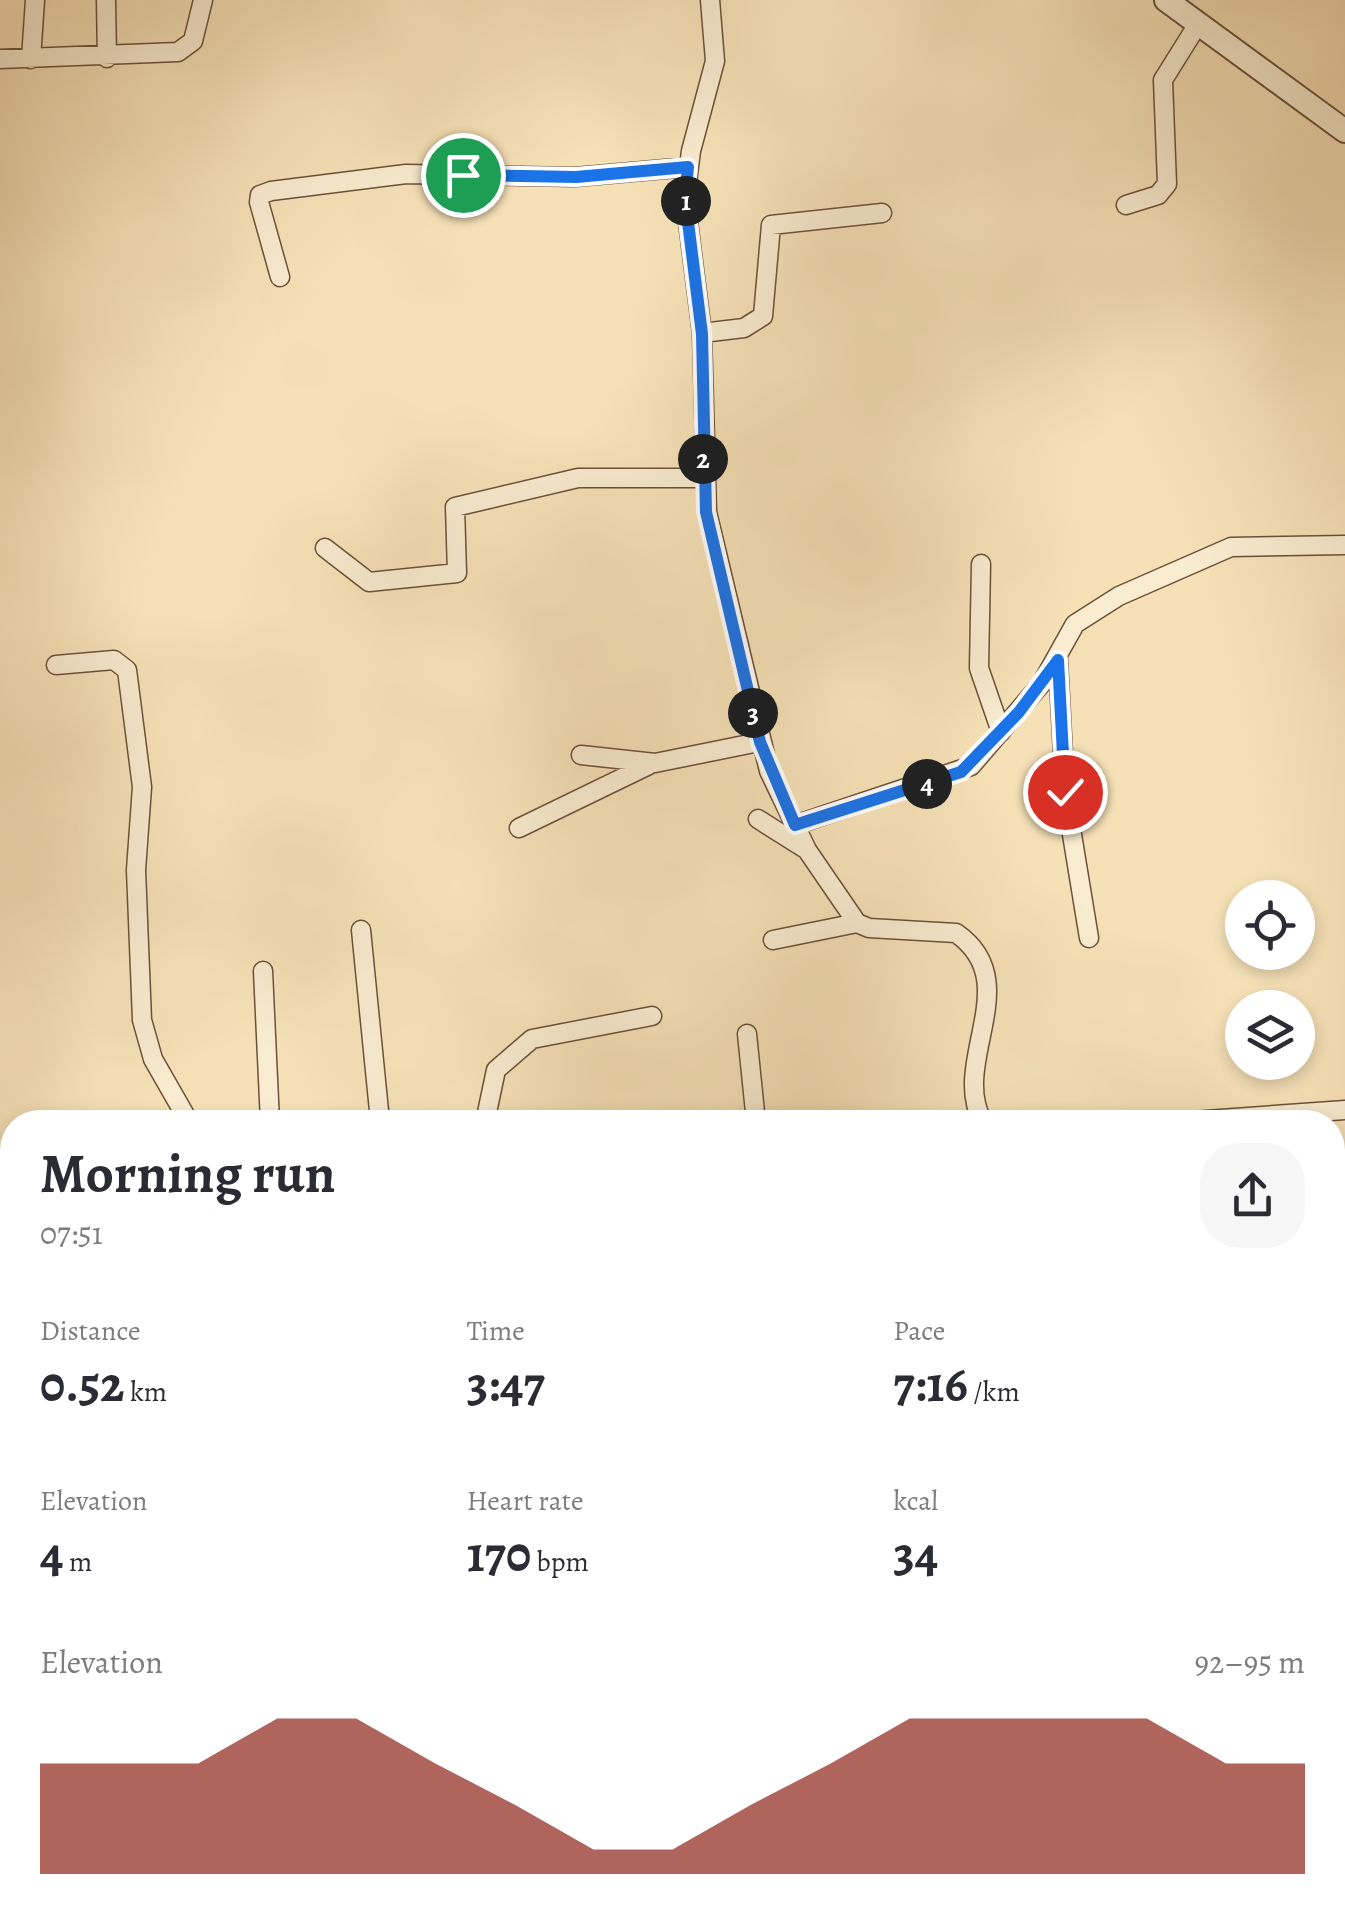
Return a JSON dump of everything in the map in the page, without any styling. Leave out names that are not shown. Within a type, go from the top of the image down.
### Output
[{"type":"street","points":[[31,59],[35,0]]},
{"type":"street","points":[[106,0],[107,58]]},
{"type":"street","points":[[0,59],[169,54],[188,48],[203,0]]},
{"type":"street","points":[[710,0],[715,61],[688,167],[685,198],[702,334],[706,512],[760,742],[807,850],[857,923],[869,928],[956,933],[977,954],[984,972],[988,1014],[972,1100],[977,1110]]},
{"type":"street","points":[[1166,0],[1345,131]]},
{"type":"street","points":[[1126,206],[1158,196],[1168,184],[1163,80],[1198,24]]},
{"type":"street","points":[[280,277],[259,202],[260,195],[271,190],[406,174],[576,177],[688,167]]},
{"type":"street","points":[[702,334],[744,328],[763,316],[771,226],[882,214]]},
{"type":"street","points":[[325,548],[369,582],[457,572],[455,507],[563,480],[704,478]]},
{"type":"street","points":[[795,825],[961,772],[1001,732],[1058,660],[1080,619],[1231,547],[1345,545]]},
{"type":"street","points":[[981,564],[979,668],[1001,732]]},
{"type":"street","points":[[56,666],[114,660],[127,670],[142,787],[136,870],[142,1020],[153,1059],[182,1110]]},
{"type":"street","points":[[1058,660],[1065,792],[1090,938]]},
{"type":"street","points":[[519,828],[655,762],[760,742]]},
{"type":"street","points":[[580,755],[655,762]]},
{"type":"street","points":[[758,819],[807,850]]},
{"type":"street","points":[[774,940],[857,923]]},
{"type":"street","points":[[362,930],[379,1110]]},
{"type":"street","points":[[262,971],[269,1110]]},
{"type":"street","points":[[488,1110],[496,1070],[532,1039],[652,1016]]},
{"type":"street","points":[[747,1034],[755,1110]]},
{"type":"route","points":[[463,175],[576,177],[688,167],[685,198],[702,334],[706,512],[760,742],[795,825],[971,766],[1058,660],[1065,792]]}]
